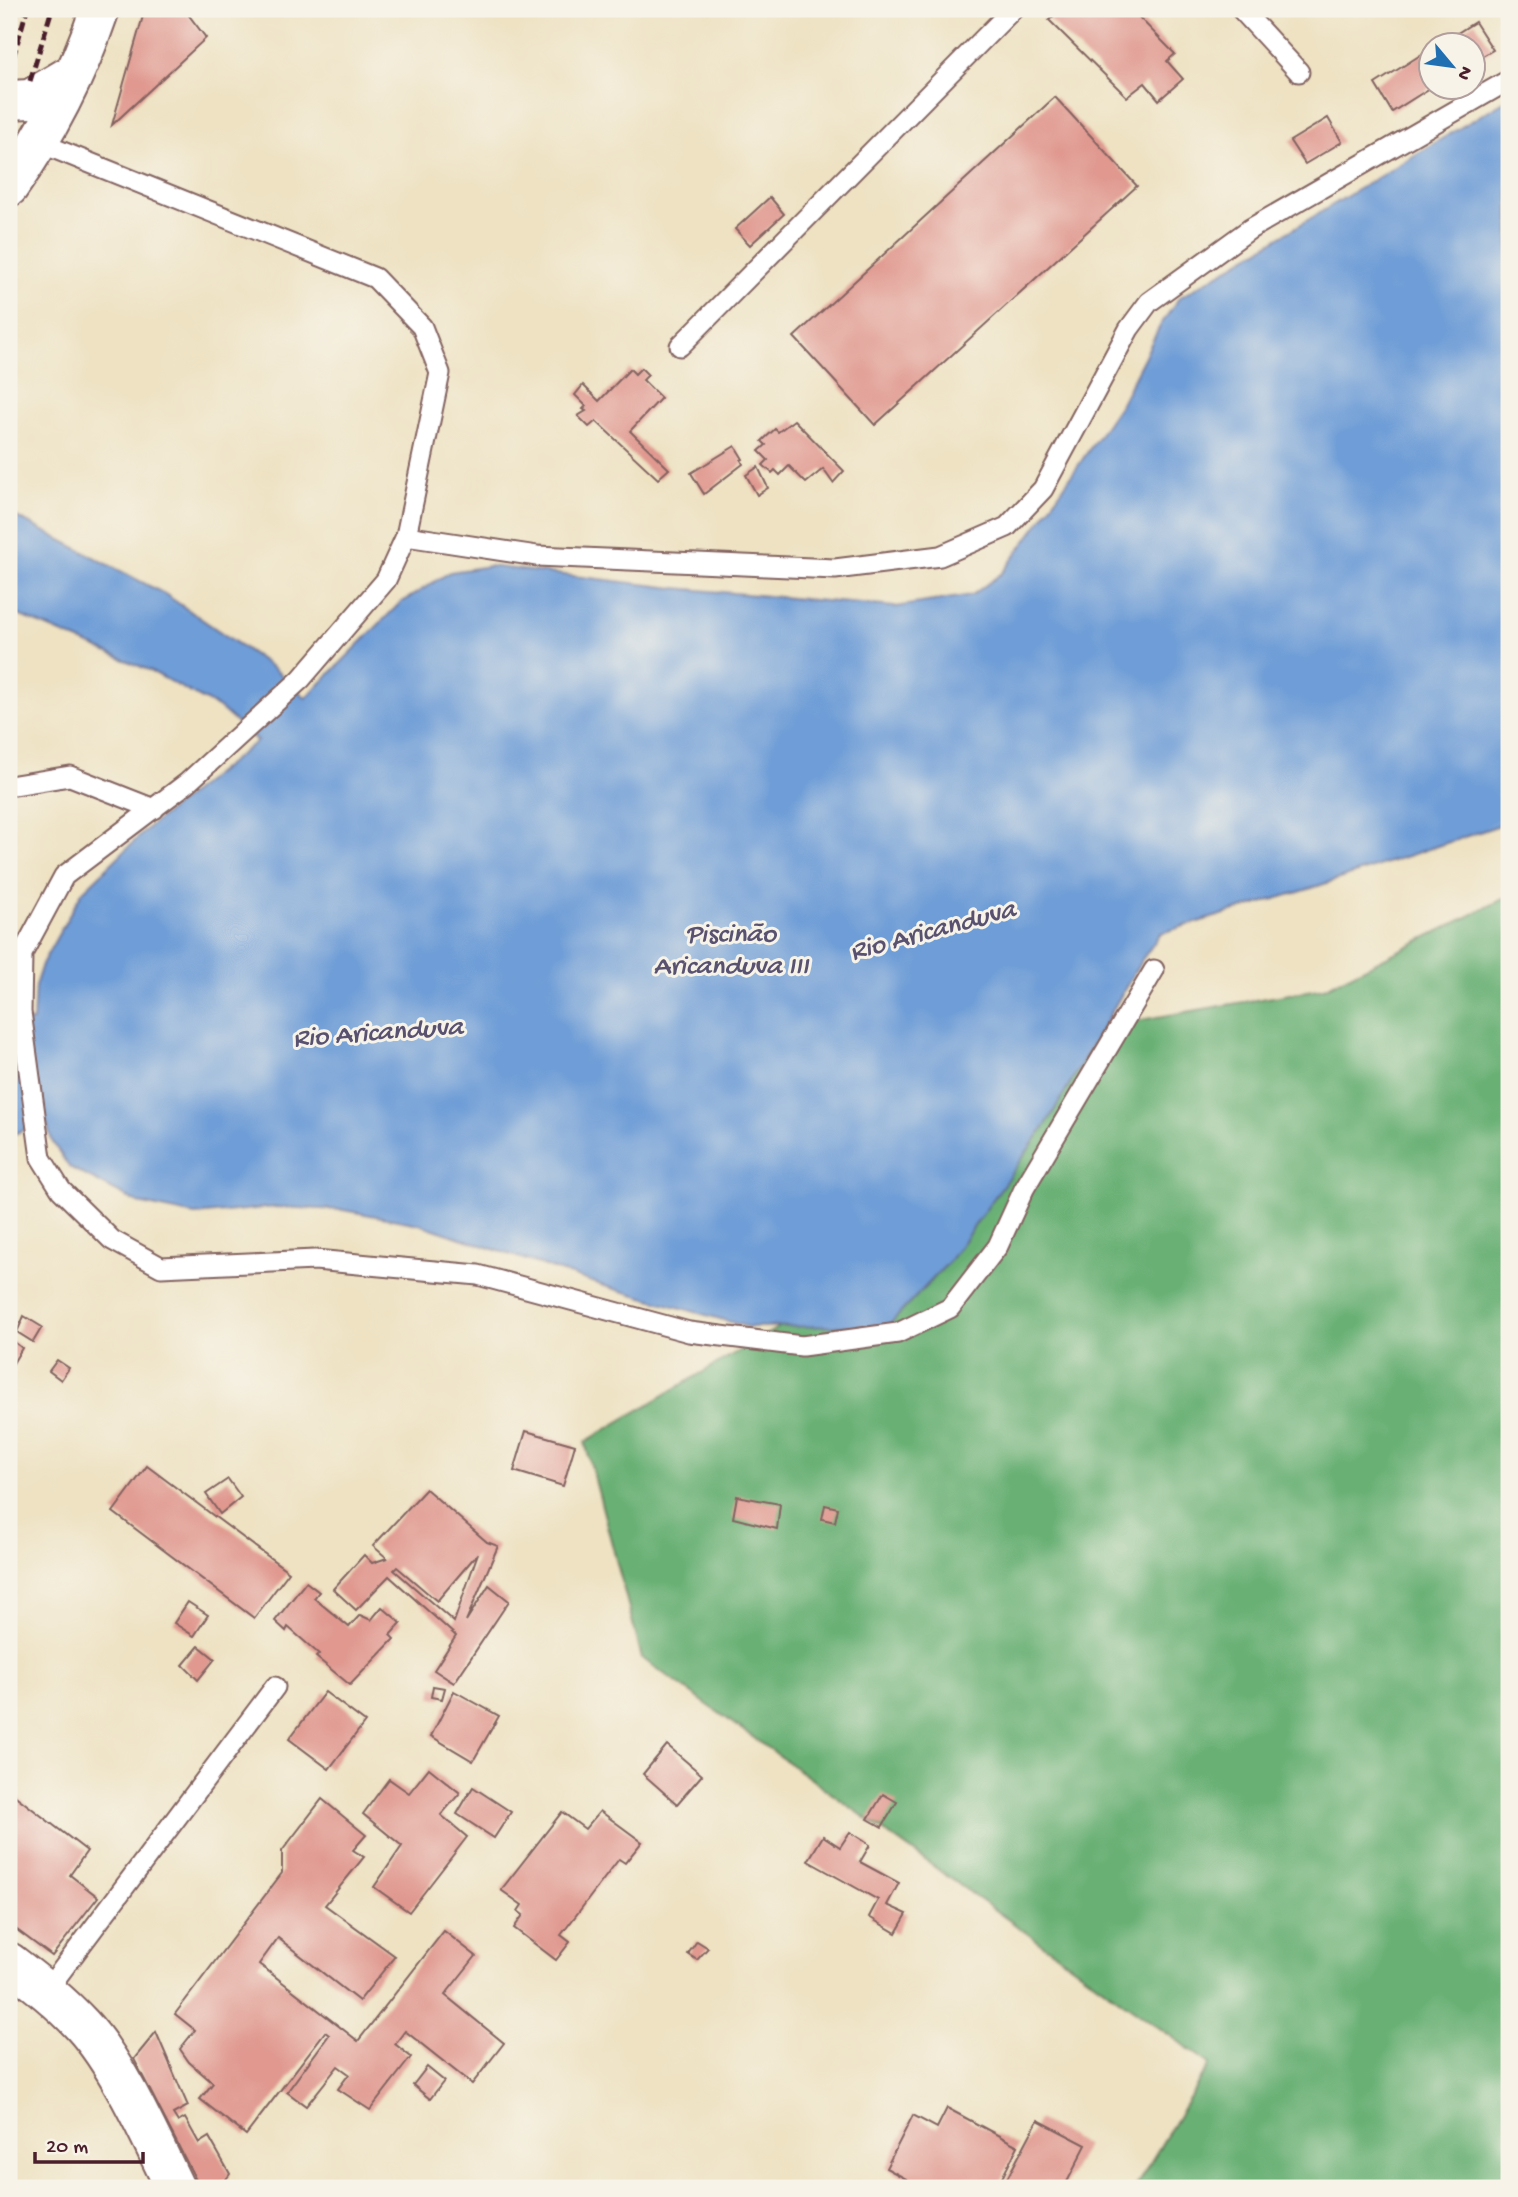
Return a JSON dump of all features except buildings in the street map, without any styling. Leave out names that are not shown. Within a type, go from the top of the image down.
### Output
[{"type":"street","points":[[9,187],[38,142],[100,9]]},
{"type":"street","points":[[9,100],[30,99],[72,74]]},
{"type":"street","points":[[9,1962],[47,1990],[84,2026],[109,2062],[175,2188]]},
{"type":"lane","points":[[680,346],[1013,9]]},
{"type":"lane","points":[[1241,9],[1299,72]]},
{"type":"lane","points":[[406,536],[537,556],[835,569],[940,556],[1007,527],[1043,489],[1129,329],[1149,302],[1250,229],[1509,80]]},
{"type":"lane","points":[[38,142],[375,278],[422,327],[440,373],[406,536],[386,580],[301,679],[187,783],[64,876],[22,954],[15,974],[41,1158],[61,1190],[112,1240],[161,1267],[315,1260],[478,1275],[701,1333],[802,1346],[898,1333],[950,1308],[998,1246],[1024,1189],[1086,1079],[1154,970]]},
{"type":"lane","points":[[9,786],[70,776],[153,808]]},
{"type":"lane","points":[[47,1990],[275,1687]]},
{"type":"green space","points":[[1509,896],[1509,2188],[1135,2188],[1210,2064],[642,1658],[585,1442],[796,1317],[853,1070],[1324,988]]},
{"type":"water","name":"Piscinão Aricanduva III","points":[[1509,98],[1509,822],[1309,889],[1161,933],[1141,961],[1047,1123],[948,1263],[888,1326],[748,1327],[604,1286],[419,1224],[343,1210],[276,1207],[195,1215],[138,1203],[69,1167],[52,1141],[46,1121],[9,1136],[9,1026],[33,1021],[35,986],[42,964],[82,892],[149,827],[257,741],[221,709],[151,671],[9,611],[9,513],[165,594],[276,670],[306,698],[399,604],[450,572],[489,566],[675,588],[895,607],[972,595],[1002,573],[1039,523],[1121,403],[1160,326],[1179,298]]},
{"type":"railway","points":[[9,72],[27,9]]},
{"type":"railway","points":[[30,81],[52,9]]},
{"type":"water label","name":"Rio Aricanduva","points":[[933,932]]},
{"type":"water label","name":"Rio Aricanduva","points":[[378,1034]]}]
